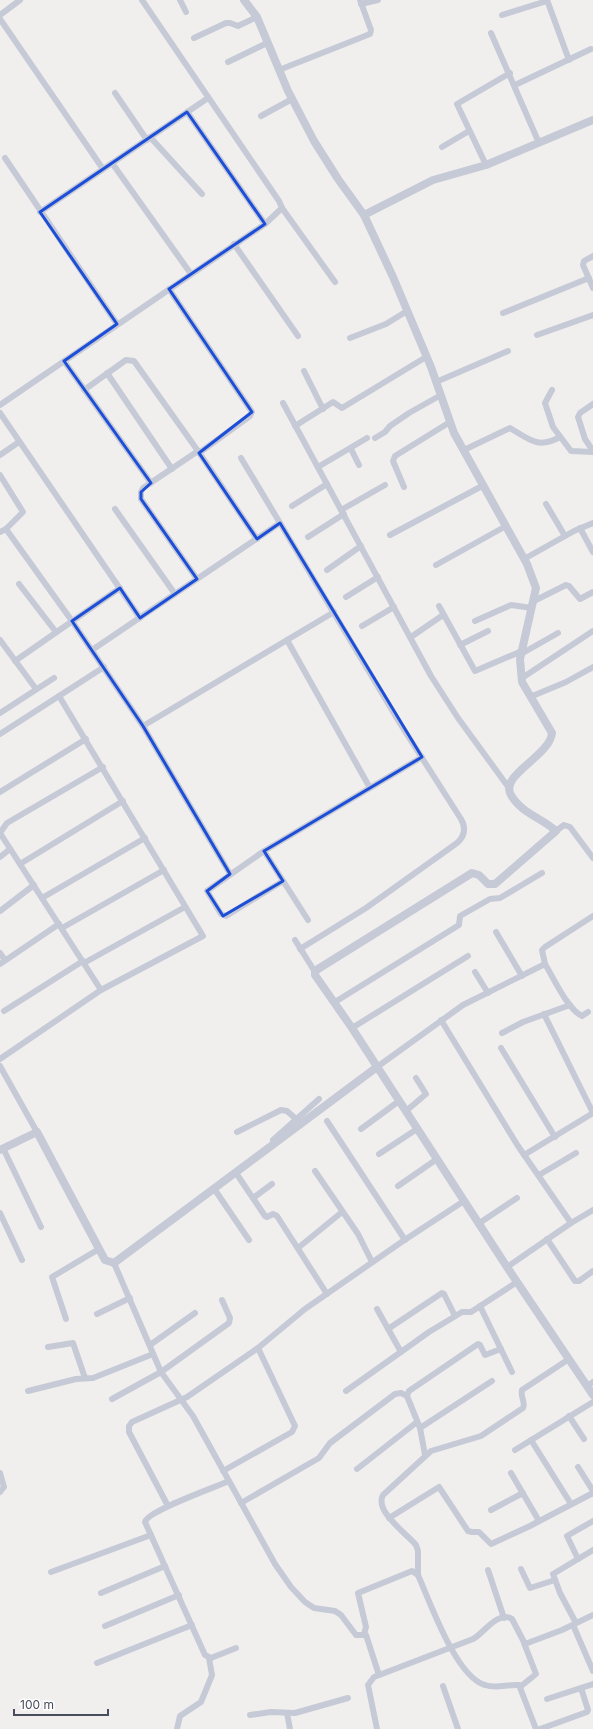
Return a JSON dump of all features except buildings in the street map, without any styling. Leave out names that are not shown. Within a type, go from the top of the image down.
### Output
[{"type":"street","points":[[0,15],[20,0]]},
{"type":"street","points":[[142,0],[279,201],[282,208],[335,282]]},
{"type":"street","points":[[180,0],[186,12]]},
{"type":"street","points":[[244,0],[256,17],[292,99],[314,141],[338,179],[364,215],[426,357],[454,433],[524,559],[536,588],[533,605],[526,625],[521,653],[522,678],[530,697],[552,733],[551,740],[543,751],[512,779],[508,788]]},
{"type":"street","points":[[279,70],[370,34],[372,30],[360,2],[378,0]]},
{"type":"street","points":[[502,15],[547,1],[569,60]]},
{"type":"street","points":[[194,38],[226,23],[238,26],[256,17]]},
{"type":"street","points":[[0,19],[103,169]]},
{"type":"street","points":[[491,33],[510,73],[539,143]]},
{"type":"street","points":[[228,62],[268,43]]},
{"type":"street","points":[[515,85],[592,49]]},
{"type":"street","points":[[486,165],[457,106],[458,102],[510,73]]},
{"type":"street","points":[[115,93],[148,139],[202,194]]},
{"type":"street","points":[[40,212],[208,98]]},
{"type":"street","points":[[261,116],[292,99]]},
{"type":"street","points":[[187,112],[264,224]]},
{"type":"street","points":[[364,215],[433,180],[486,165],[593,120]]},
{"type":"street","points":[[442,147],[469,131]]},
{"type":"street","points":[[4,158],[117,324]]},
{"type":"street","points":[[112,163],[191,274]]},
{"type":"street","points":[[0,406],[264,224],[282,208]]},
{"type":"street","points":[[234,244],[298,336]]},
{"type":"street","points":[[593,256],[583,263],[593,286]]},
{"type":"street","points":[[503,313],[589,278]]},
{"type":"street","points":[[169,289],[252,412],[250,416],[199,452],[151,483],[141,492],[141,499],[198,579]]},
{"type":"street","points":[[350,338],[386,324],[407,311]]},
{"type":"street","points":[[536,335],[593,315]]},
{"type":"street","points":[[436,382],[508,351]]},
{"type":"street","points":[[295,426],[334,401],[342,408],[426,357]]},
{"type":"street","points":[[84,390],[126,360],[134,361],[199,452],[257,539]]},
{"type":"street","points":[[64,361],[151,483]]},
{"type":"street","points":[[304,371],[322,409]]},
{"type":"street","points":[[107,373],[172,469]]},
{"type":"street","points":[[552,390],[546,400],[545,406],[550,421],[560,437],[571,451],[593,452]]},
{"type":"street","points":[[375,438],[401,418],[441,395]]},
{"type":"street","points":[[283,403],[431,676],[458,718],[508,788],[511,795],[531,816],[556,831]]},
{"type":"street","points":[[593,404],[580,413],[578,417],[585,439],[593,452]]},
{"type":"street","points":[[0,414],[140,618]]},
{"type":"street","points":[[404,487],[393,461],[394,456],[450,422]]},
{"type":"street","points":[[464,450],[510,428],[537,444],[549,443],[560,437]]},
{"type":"street","points":[[318,467],[351,449],[367,438]]},
{"type":"street","points":[[0,455],[19,442]]},
{"type":"street","points":[[351,449],[359,465]]},
{"type":"street","points":[[241,458],[464,825],[465,830],[461,840],[366,908],[300,949]]},
{"type":"street","points":[[0,475],[24,512],[6,529],[0,532]]},
{"type":"street","points":[[292,506],[327,484]]},
{"type":"street","points":[[308,537],[385,485]]},
{"type":"street","points":[[390,535],[484,485]]},
{"type":"street","points":[[546,504],[565,536]]},
{"type":"street","points":[[115,509],[175,594]]},
{"type":"street","points":[[92,650],[280,523]]},
{"type":"street","points":[[524,559],[580,528],[593,523]]},
{"type":"street","points":[[436,565],[506,526]]},
{"type":"street","points":[[580,528],[593,552]]},
{"type":"street","points":[[6,529],[72,620],[143,726],[230,874]]},
{"type":"street","points":[[327,570],[361,546]]},
{"type":"street","points":[[346,597],[378,577]]},
{"type":"street","points":[[19,584],[56,632]]},
{"type":"street","points":[[475,621],[511,605],[533,605],[568,585],[580,599],[593,592]]},
{"type":"street","points":[[15,661],[120,588]]},
{"type":"street","points":[[439,606],[475,671],[521,653],[558,633]]},
{"type":"street","points":[[362,626],[394,607]]},
{"type":"street","points":[[143,726],[334,612]]},
{"type":"street","points":[[410,636],[444,615]]},
{"type":"street","points":[[460,645],[488,631]]},
{"type":"street","points":[[522,678],[593,631]]},
{"type":"street","points":[[0,640],[36,690]]},
{"type":"street","points":[[287,640],[370,788]]},
{"type":"street","points":[[0,734],[104,667]]},
{"type":"street","points":[[530,697],[566,682],[593,667]]},
{"type":"street","points":[[0,713],[54,678]]},
{"type":"street","points":[[0,1059],[102,990],[203,936],[86,738],[59,696]]},
{"type":"street","points":[[0,792],[86,738]]},
{"type":"street","points":[[283,881],[223,916],[207,891],[264,852],[422,757]]},
{"type":"street","points":[[102,990],[0,833],[7,823],[103,767]]},
{"type":"street","points":[[20,864],[123,801]]},
{"type":"street","points":[[315,972],[472,873],[479,875],[488,884],[495,884],[556,831],[564,826],[570,827],[593,858]]},
{"type":"street","points":[[42,898],[145,838]]},
{"type":"street","points":[[0,857],[10,849]]},
{"type":"street","points":[[264,852],[308,920]]},
{"type":"street","points":[[0,953],[2,962],[60,926],[164,870]]},
{"type":"street","points":[[335,1002],[459,925],[460,916],[490,900],[500,898],[542,873]]},
{"type":"street","points":[[0,911],[34,885]]},
{"type":"street","points":[[4,1011],[84,962],[185,906]]},
{"type":"street","points":[[588,1012],[585,1016],[580,1016],[570,1005],[545,964],[542,950],[593,916]]},
{"type":"street","points":[[496,932],[522,976]]},
{"type":"street","points":[[295,940],[478,1224],[569,1359],[590,1384],[593,1395]]},
{"type":"street","points":[[352,1028],[468,956]]},
{"type":"street","points":[[114,1263],[215,1190],[441,1020],[463,1005],[545,964]]},
{"type":"street","points":[[475,972],[488,993]]},
{"type":"street","points":[[502,1033],[544,1014],[570,1005]]},
{"type":"street","points":[[524,1155],[592,1115],[593,1109],[544,1014]]},
{"type":"street","points":[[441,1020],[524,1155],[571,1223]]},
{"type":"street","points":[[501,1048],[555,1137]]},
{"type":"street","points":[[0,1066],[105,1260],[114,1263],[161,1372],[181,1399],[229,1481],[274,1564],[291,1587],[310,1605],[314,1608],[335,1611],[346,1620],[356,1635],[364,1634]]},
{"type":"street","points":[[406,1111],[426,1094],[416,1078]]},
{"type":"street","points":[[266,1146],[319,1099]]},
{"type":"street","points":[[361,1129],[399,1101]]},
{"type":"street","points":[[237,1132],[281,1110],[287,1111],[296,1119]]},
{"type":"street","points":[[327,1121],[404,1240]]},
{"type":"street","points":[[379,1154],[417,1129]]},
{"type":"street","points":[[37,1132],[2,1149],[41,1227]]},
{"type":"street","points":[[539,1175],[576,1153]]},
{"type":"street","points":[[398,1186],[437,1159]]},
{"type":"street","points":[[314,1172],[360,1239],[372,1262]]},
{"type":"street","points":[[236,1173],[267,1217],[273,1214],[277,1216],[327,1294]]},
{"type":"street","points":[[253,1198],[272,1184]]},
{"type":"street","points":[[215,1190],[249,1240]]},
{"type":"street","points":[[478,1224],[518,1198]]},
{"type":"street","points":[[168,1506],[128,1429],[132,1422],[187,1397],[258,1348],[327,1294],[372,1262],[464,1201]]},
{"type":"street","points":[[507,1267],[571,1223],[593,1210]]},
{"type":"street","points":[[298,1248],[342,1212]]},
{"type":"street","points":[[0,1213],[22,1260]]},
{"type":"street","points":[[547,1239],[576,1281],[579,1281],[593,1271]]},
{"type":"street","points":[[66,1319],[52,1277],[99,1249]]},
{"type":"street","points":[[346,1391],[455,1316],[462,1312],[471,1312],[517,1282]]},
{"type":"street","points":[[388,1329],[442,1294],[444,1294],[455,1316]]},
{"type":"street","points":[[97,1314],[130,1298]]},
{"type":"street","points":[[112,1399],[161,1372],[230,1322],[230,1318],[222,1300]]},
{"type":"street","points":[[480,1306],[512,1372]]},
{"type":"street","points":[[377,1309],[401,1352]]},
{"type":"street","points":[[150,1345],[195,1314]]},
{"type":"street","points":[[48,1347],[73,1343],[85,1378]]},
{"type":"street","points":[[407,1396],[415,1387],[478,1344],[485,1355],[501,1349]]},
{"type":"street","points":[[223,1472],[292,1432],[295,1426],[258,1348]]},
{"type":"street","points":[[28,1391],[76,1378],[93,1378],[153,1354]]},
{"type":"street","points":[[520,1687],[517,1685],[498,1688],[480,1683],[458,1662],[449,1647],[418,1575],[418,1552],[416,1545],[389,1518],[382,1503],[383,1495],[425,1455],[439,1448],[481,1436],[523,1408],[524,1404],[521,1394],[522,1390],[569,1359]]},
{"type":"street","points":[[356,1470],[418,1425],[492,1381]]},
{"type":"street","points":[[241,1503],[319,1458],[330,1442],[395,1394],[401,1393],[407,1396],[418,1425],[425,1455]]},
{"type":"street","points":[[515,1450],[593,1402]]},
{"type":"street","points":[[569,1416],[584,1439]]},
{"type":"street","points":[[531,1440],[571,1504]]},
{"type":"street","points":[[389,1518],[436,1487],[439,1487],[468,1530],[472,1532],[479,1532],[488,1543],[494,1543],[593,1492],[578,1468]]},
{"type":"street","points":[[0,1473],[4,1487],[0,1492]]},
{"type":"street","points":[[511,1473],[539,1521]]},
{"type":"street","points":[[177,1729],[180,1716],[201,1702],[212,1675],[209,1658],[192,1625],[145,1522],[146,1518],[168,1506],[229,1481]]},
{"type":"street","points":[[491,1510],[523,1493]]},
{"type":"street","points":[[578,1559],[567,1536],[593,1521]]},
{"type":"street","points":[[50,1572],[151,1535]]},
{"type":"street","points":[[593,1550],[553,1574],[593,1671]]},
{"type":"street","points":[[101,1594],[165,1566]]},
{"type":"street","points":[[521,1568],[530,1588],[555,1580]]},
{"type":"street","points":[[488,1570],[504,1618]]},
{"type":"street","points":[[364,1634],[366,1627],[358,1593],[412,1571],[418,1575]]},
{"type":"street","points":[[105,1626],[179,1595]]},
{"type":"street","points":[[524,1643],[562,1630],[593,1615]]},
{"type":"street","points":[[377,1729],[368,1685],[371,1680],[379,1675],[473,1639],[480,1635],[485,1628],[499,1619],[512,1619],[524,1643],[536,1674],[520,1687]]},
{"type":"street","points":[[97,1663],[192,1625]]},
{"type":"street","points":[[364,1634],[367,1637],[379,1675]]},
{"type":"street","points":[[209,1658],[236,1648]]},
{"type":"street","points":[[547,1699],[593,1684]]},
{"type":"street","points":[[443,1686],[458,1729]]},
{"type":"street","points":[[520,1687],[536,1729]]},
{"type":"street","points":[[540,1729],[587,1712],[588,1710],[581,1688]]},
{"type":"street","points":[[250,1715],[271,1712],[287,1714],[295,1713],[348,1698]]},
{"type":"street","points":[[287,1714],[290,1729]]},
{"type":"highlighted area","points":[[187,112],[265,224],[169,289],[252,412],[199,453],[257,539],[280,523],[422,757],[264,851],[283,881],[223,916],[207,891],[230,874],[143,726],[72,621],[120,588],[140,618],[197,579],[141,499],[141,492],[151,483],[64,361],[117,324],[40,212]]}]
